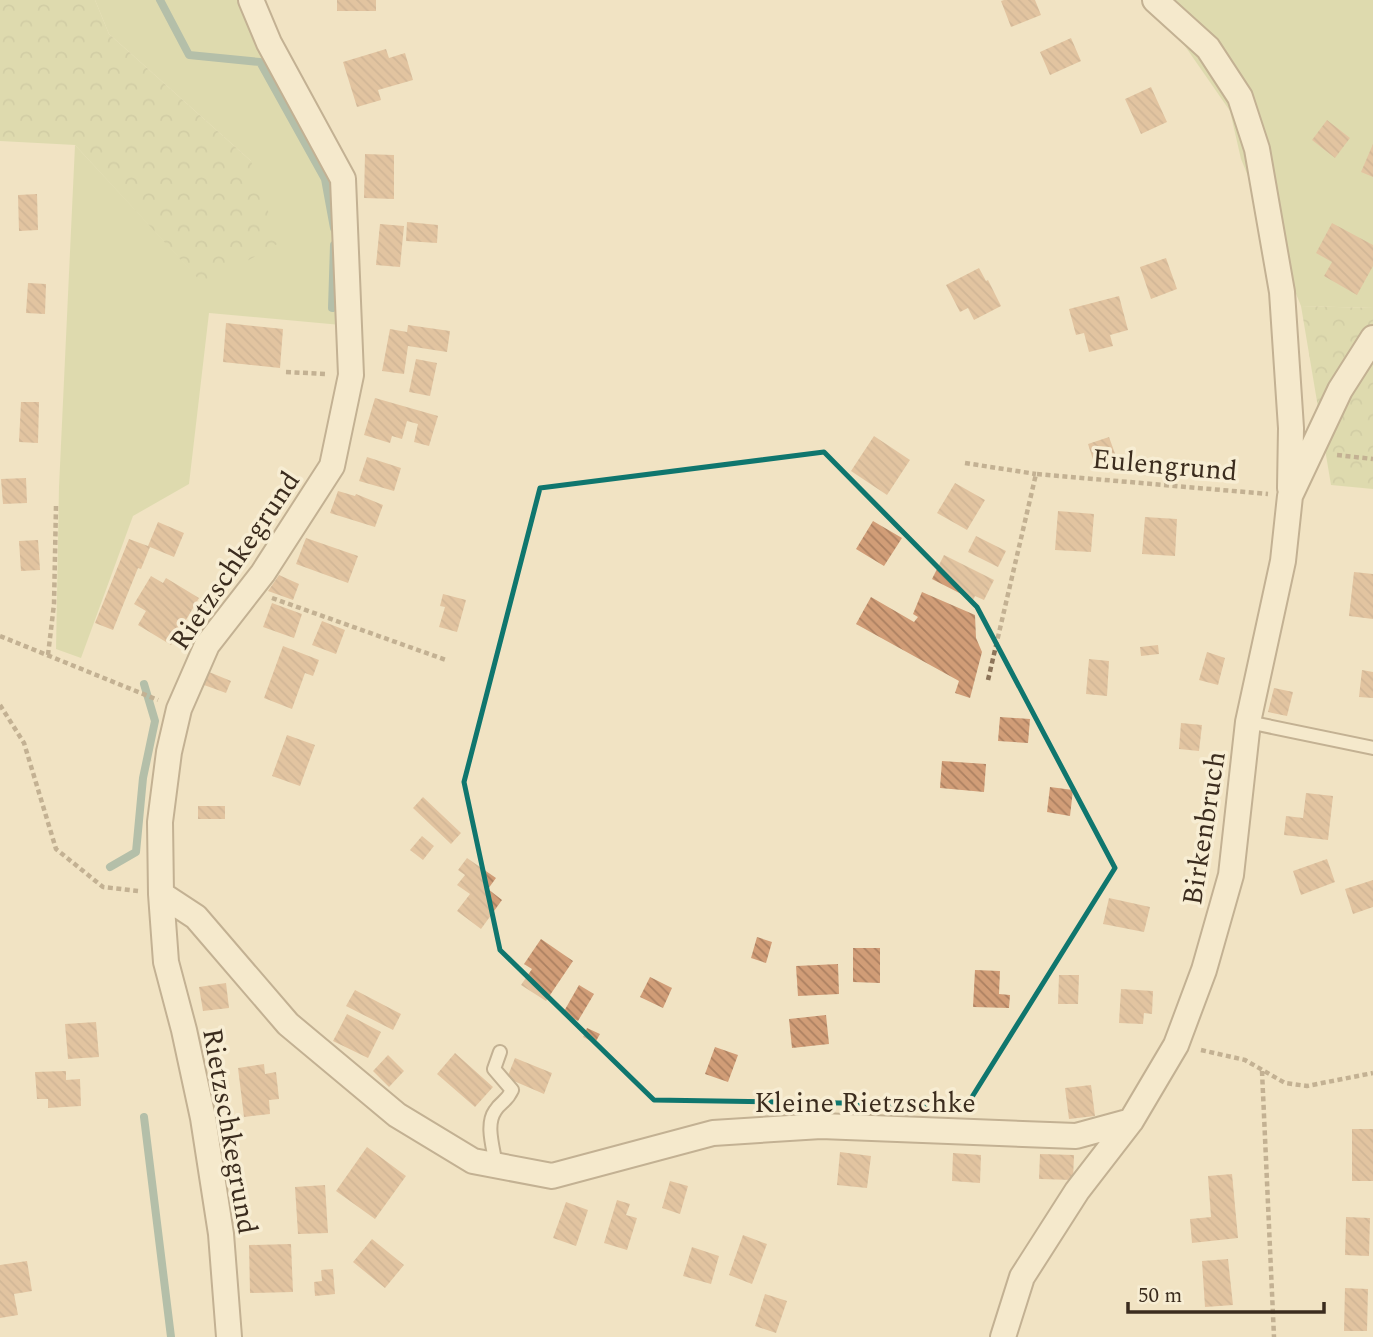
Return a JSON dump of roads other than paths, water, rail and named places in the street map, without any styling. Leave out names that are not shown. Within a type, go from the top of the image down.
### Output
[{"type":"street","name":"Rietzschkegrund","points":[[229,1337],[217,1208],[203,1118],[166,962],[160,822],[169,752],[179,709],[207,645],[263,573],[332,467],[351,375],[342,179],[269,43],[251,0]]},
{"type":"street","points":[[1155,0],[1208,48],[1240,96],[1257,149],[1282,292],[1291,428],[1290,496]]},
{"type":"street","name":"Birkenbruch","points":[[1003,1337],[1022,1277],[1077,1191],[1131,1121],[1176,1045],[1205,970],[1231,875],[1248,722],[1283,561],[1290,496],[1340,390],[1373,338]]},
{"type":"street","name":"Kleine Rietzschke","points":[[161,894],[196,917],[288,1024],[397,1115],[473,1161],[552,1176],[713,1133],[821,1126],[1076,1136],[1131,1121]]},
{"type":"lane","points":[[1248,722],[1373,748]]},
{"type":"lane","points":[[496,1166],[489,1124],[495,1110],[506,1102],[512,1090],[494,1069],[500,1052]]},
{"type":"waterway","points":[[160,0],[189,55],[260,62],[325,179],[334,228]]},
{"type":"waterway","points":[[332,308],[334,245]]},
{"type":"waterway","points":[[110,867],[136,852],[143,778],[155,721],[144,684]]},
{"type":"waterway","points":[[144,1117],[171,1337]]}]
